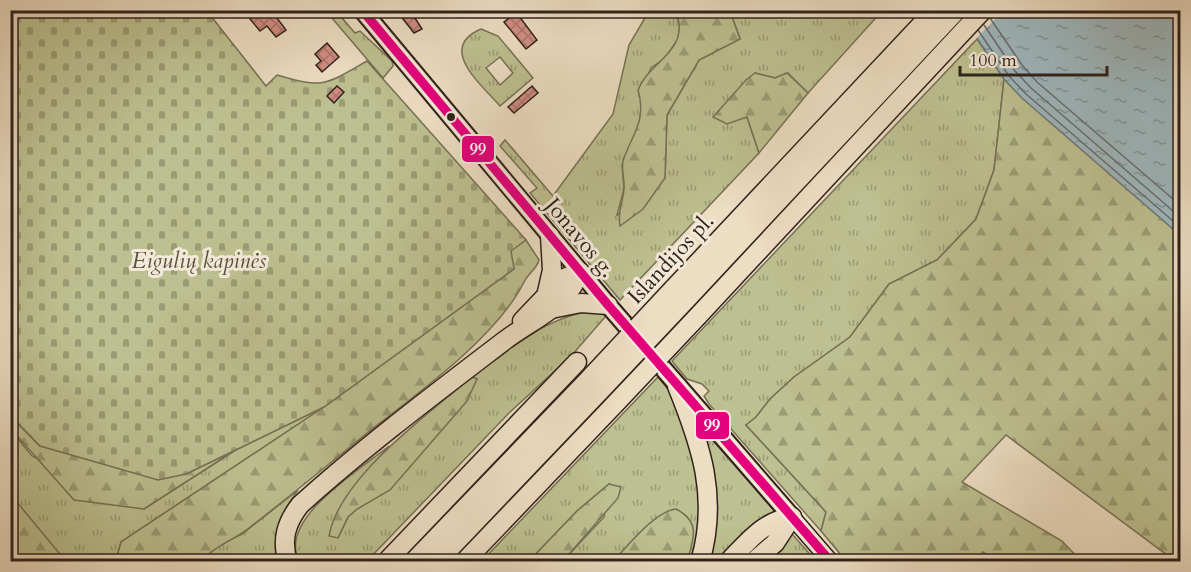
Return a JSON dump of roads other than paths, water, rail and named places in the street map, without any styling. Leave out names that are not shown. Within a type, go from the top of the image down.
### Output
[{"type":"highway","name":"Islandijos pl.","points":[[842,122],[934,10]]},
{"type":"highway","name":"Islandijos pl.","points":[[437,561],[595,385],[842,122],[957,10]]},
{"type":"highway","points":[[464,561],[614,405],[983,10]]},
{"type":"highway","points":[[548,301],[552,270],[550,236]]},
{"type":"highway","points":[[288,561],[286,528],[300,505],[505,340],[548,301],[573,290],[580,272]]},
{"type":"highway","points":[[548,301],[608,305]]},
{"type":"highway","points":[[386,561],[577,362]]},
{"type":"highway","name":"Islandijos pl.","points":[[413,561],[595,385]]},
{"type":"highway","points":[[678,386],[706,467],[707,527],[700,561]]},
{"type":"highway","points":[[728,561],[763,527],[782,518],[792,517]]},
{"type":"highway","points":[[753,561],[775,543],[792,517]]},
{"type":"main road","name":"Jonavos g.","points":[[362,10],[580,272],[792,517]]},
{"type":"street","points":[[792,517],[831,561]]},
{"type":"water","points":[[959,11],[1180,11],[1180,235],[1022,98],[1004,79]]},
{"type":"park label","name":"Eigulių kapinės","points":[[199,260]]}]
